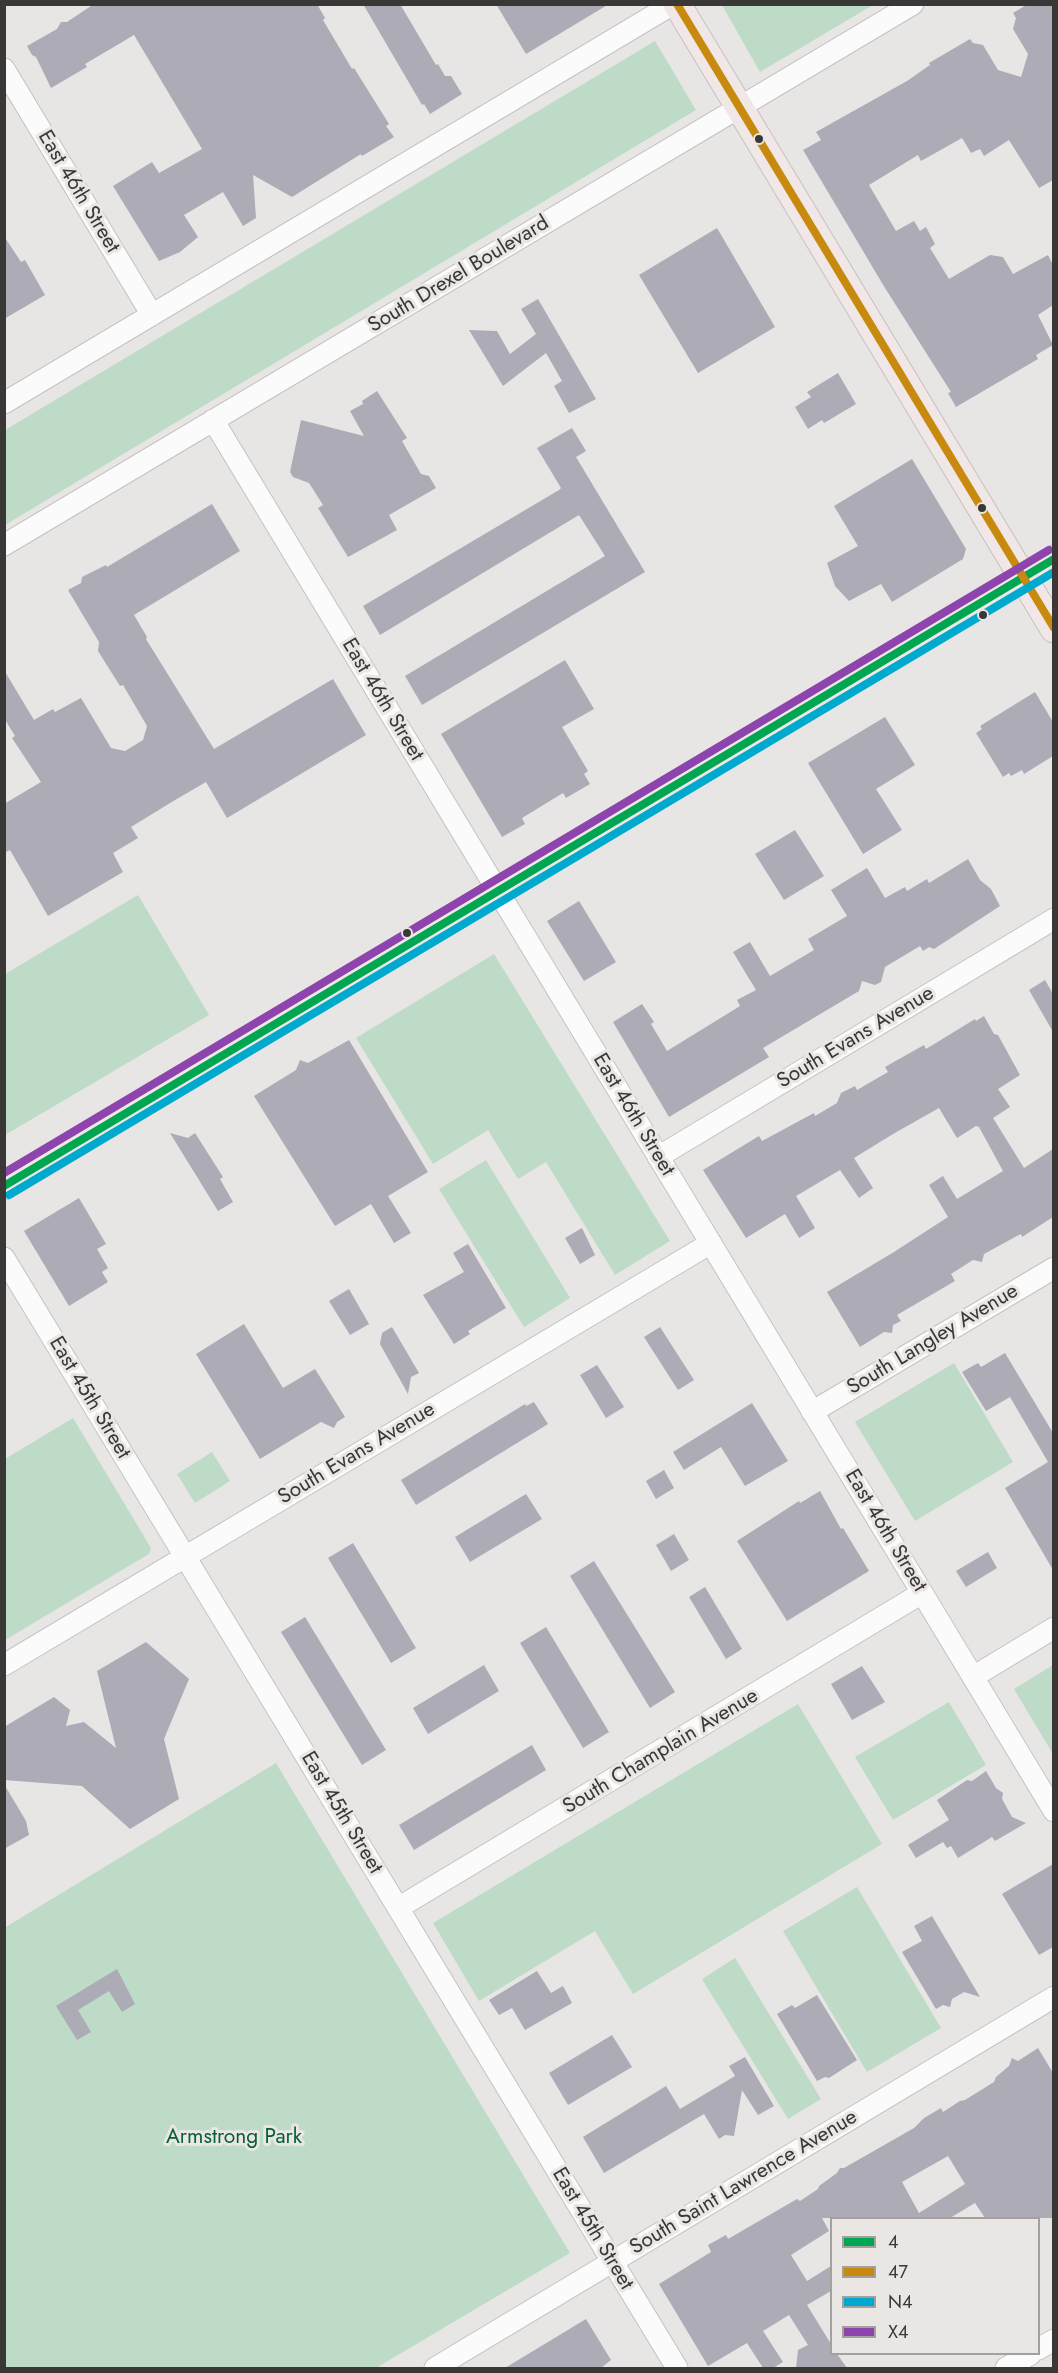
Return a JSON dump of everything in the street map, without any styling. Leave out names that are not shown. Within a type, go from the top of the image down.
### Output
[{"type":"main road","points":[[675,4],[1053,629]]},
{"type":"main road","points":[[4,1186],[1053,560]]},
{"type":"street","points":[[4,403],[675,4]]},
{"type":"street","name":"South Drexel Boulevard","points":[[4,545],[913,4]]},
{"type":"street","name":"East 46th Street","points":[[4,69],[152,315]]},
{"type":"street","name":"East 46th Street","points":[[213,420],[1053,1811]]},
{"type":"street","name":"South Evans Avenue","points":[[658,1157],[1053,919]]},
{"type":"street","name":"South Evans Avenue","points":[[4,1665],[711,1243]]},
{"type":"street","name":"East 45th Street","points":[[4,1258],[677,2368]]},
{"type":"street","name":"South Langley Avenue","points":[[812,1412],[1053,1268]]},
{"type":"street","name":"South Champlain Avenue","points":[[398,1908],[922,1593]]},
{"type":"street","points":[[973,1677],[1053,1628]]},
{"type":"street","name":"South Saint Lawrence Avenue","points":[[435,2368],[1053,1996]]},
{"type":"street","points":[[1040,2348],[1053,2340]]},
{"type":"street","points":[[1006,2368],[1029,2355]]},
{"type":"green space","points":[[722,5],[873,5],[760,72]]},
{"type":"green space","points":[[655,41],[696,110],[5,525],[5,430]]},
{"type":"green space","points":[[138,895],[209,1015],[5,1135],[5,974]]},
{"type":"green space","points":[[494,954],[670,1241],[615,1275],[546,1162],[518,1179],[488,1130],[433,1164],[356,1038]]},
{"type":"green space","points":[[486,1160],[570,1298],[524,1327],[439,1189]]},
{"type":"green space","points":[[954,1363],[1013,1462],[915,1521],[855,1422]]},
{"type":"green space","points":[[73,1418],[151,1548],[149,1554],[5,1640],[5,1459]]},
{"type":"green space","points":[[212,1452],[230,1481],[195,1503],[177,1474]]},
{"type":"green space","points":[[1053,1665],[1053,1754],[1014,1689]]},
{"type":"green space","points":[[949,1702],[986,1765],[893,1820],[855,1757]]},
{"type":"green space","points":[[798,1704],[882,1844],[633,1994],[595,1931],[479,2001],[433,1923]]},
{"type":"green space","name":"Armstrong Park","points":[[276,1763],[570,2253],[376,2368],[5,2368],[4,1928]]},
{"type":"green space","points":[[857,1887],[941,2028],[867,2072],[783,1931]]},
{"type":"green space","points":[[735,1958],[821,2099],[788,2119],[702,1979]]},
{"type":"building","points":[[94,4],[317,4],[325,18],[323,20],[389,124],[386,126],[394,137],[362,156],[361,154],[292,197],[253,175],[256,218],[243,226],[223,192],[184,215],[198,237],[180,252],[159,261],[113,186],[152,162],[159,173],[202,149],[134,35],[85,64],[87,67],[51,88],[36,57],[32,55],[27,46],[57,29],[61,22],[67,22]]},
{"type":"building","points":[[363,4],[400,4],[436,65],[438,64],[445,76],[451,76],[462,94],[430,114],[424,104],[422,105]]},
{"type":"building","points":[[496,4],[609,4],[526,54]]},
{"type":"building","points":[[1028,4],[1053,4],[1053,180],[1039,188],[1009,140],[984,156],[980,149],[971,153],[962,138],[921,161],[918,155],[869,185],[896,231],[914,221],[920,231],[926,227],[935,244],[930,248],[949,279],[990,255],[1003,257],[1013,274],[1048,255],[1053,265],[1053,305],[1038,315],[1053,345],[1036,355],[1038,359],[956,407],[948,393],[951,392],[885,288],[803,150],[821,140],[816,132],[907,81],[930,65],[929,63],[970,39],[973,43],[983,45],[998,70],[1021,77],[1028,54],[1013,29],[1016,18],[1013,13]]},
{"type":"building","points":[[717,228],[775,327],[698,373],[639,275]]},
{"type":"building","points":[[4,236],[21,262],[25,260],[45,295],[4,319]]},
{"type":"building","points":[[538,299],[596,399],[569,413],[554,386],[562,381],[546,353],[503,386],[469,330],[497,331],[510,354],[536,334],[521,309]]},
{"type":"building","points":[[838,373],[856,404],[824,423],[822,420],[808,429],[795,407],[811,397],[807,392]]},
{"type":"building","points":[[377,391],[407,438],[402,441],[421,474],[429,476],[436,488],[389,515],[397,530],[348,557],[318,508],[323,505],[309,483],[293,477],[290,472],[301,420],[364,436],[350,411],[363,404],[362,401]]},
{"type":"building","points":[[572,428],[586,451],[576,457],[645,572],[422,705],[405,676],[605,556],[579,515],[380,635],[363,606],[559,490],[561,488],[537,448]]},
{"type":"building","points":[[912,459],[966,549],[963,559],[892,602],[881,584],[849,601],[835,586],[827,563],[858,546],[834,506]]},
{"type":"building","points":[[212,504],[240,551],[134,615],[146,639],[214,749],[333,679],[366,735],[227,818],[206,782],[131,827],[138,838],[113,853],[123,872],[48,916],[10,850],[4,853],[4,804],[41,782],[12,738],[15,736],[4,718],[4,670],[34,720],[53,709],[55,712],[81,698],[111,748],[125,751],[143,740],[147,726],[123,685],[120,686],[98,651],[99,642],[68,590],[81,583],[82,577],[106,565],[107,567]]},
{"type":"building","points":[[565,660],[594,709],[562,727],[588,771],[584,774],[590,784],[566,798],[563,793],[522,818],[525,824],[502,837],[441,734]]},
{"type":"building","points":[[1035,692],[1053,722],[1053,756],[1024,774],[1022,770],[1011,776],[1009,773],[1003,777],[976,733],[982,729],[980,726]]},
{"type":"building","points":[[885,717],[915,765],[876,789],[902,830],[863,854],[808,763]]},
{"type":"building","points":[[795,830],[824,876],[784,900],[755,854]]},
{"type":"building","points":[[968,859],[980,880],[991,889],[1000,906],[934,949],[929,947],[923,951],[920,946],[885,967],[881,982],[875,985],[862,981],[859,991],[763,1048],[769,1057],[669,1117],[613,1022],[642,1004],[654,1022],[651,1024],[667,1051],[740,1006],[737,1000],[756,990],[733,952],[750,942],[770,976],[814,950],[808,939],[847,916],[831,890],[867,868],[885,898],[905,887],[907,891],[927,879],[929,883]]},
{"type":"building","points":[[579,901],[616,962],[584,981],[547,921]]},
{"type":"building","points":[[1045,980],[1053,994],[1053,1032],[1029,990]]},
{"type":"building","points":[[984,1016],[994,1034],[998,1035],[1020,1075],[998,1089],[1010,1107],[993,1118],[1024,1168],[1053,1149],[1053,1217],[1022,1237],[1021,1234],[984,1254],[982,1262],[973,1260],[951,1274],[955,1281],[897,1315],[901,1321],[893,1325],[892,1333],[884,1332],[860,1347],[827,1292],[948,1217],[929,1185],[943,1176],[957,1199],[1003,1171],[979,1127],[976,1126],[957,1138],[939,1108],[854,1158],[873,1188],[859,1198],[840,1170],[796,1196],[815,1228],[799,1238],[785,1214],[746,1238],[703,1170],[759,1136],[762,1141],[814,1113],[815,1116],[837,1103],[841,1093],[855,1086],[857,1090],[888,1072],[885,1067],[924,1045],[926,1049],[975,1019],[976,1021]]},
{"type":"building","points":[[349,1040],[428,1172],[388,1196],[411,1233],[394,1243],[371,1204],[335,1226],[254,1096],[296,1070],[300,1060],[308,1063]]},
{"type":"building","points":[[170,1133],[188,1138],[195,1133],[223,1177],[220,1179],[233,1202],[218,1211]]},
{"type":"building","points":[[79,1198],[106,1244],[97,1249],[108,1268],[102,1272],[108,1282],[69,1306],[24,1231]]},
{"type":"building","points":[[582,1228],[595,1255],[580,1264],[565,1238]]},
{"type":"building","points":[[468,1244],[506,1308],[468,1331],[470,1334],[454,1344],[423,1295],[464,1272],[453,1253]]},
{"type":"building","points":[[349,1289],[369,1324],[350,1335],[329,1301]]},
{"type":"building","points":[[244,1324],[283,1388],[315,1369],[345,1417],[337,1422],[334,1428],[321,1422],[260,1459],[196,1354]]},
{"type":"building","points":[[392,1327],[419,1373],[411,1377],[408,1394],[380,1344],[382,1333]]},
{"type":"building","points":[[660,1327],[694,1380],[678,1390],[644,1337]]},
{"type":"building","points":[[1005,1353],[1053,1433],[1053,1570],[1005,1488],[1048,1462],[1010,1397],[986,1411],[962,1372],[978,1363],[981,1367]]},
{"type":"building","points":[[597,1365],[624,1407],[606,1418],[580,1375]]},
{"type":"building","points":[[534,1402],[548,1424],[416,1505],[401,1480],[525,1404],[526,1406]]},
{"type":"building","points":[[752,1403],[788,1461],[745,1486],[721,1447],[684,1470],[673,1452]]},
{"type":"building","points":[[664,1470],[674,1488],[656,1499],[646,1481]]},
{"type":"building","points":[[820,1491],[841,1529],[843,1528],[869,1571],[787,1621],[737,1541],[799,1501],[800,1503]]},
{"type":"building","points":[[526,1494],[542,1519],[470,1562],[455,1537]]},
{"type":"building","points":[[674,1534],[689,1560],[671,1571],[656,1545]]},
{"type":"building","points":[[353,1543],[416,1648],[391,1663],[328,1558]]},
{"type":"building","points":[[988,1552],[997,1568],[966,1587],[956,1571]]},
{"type":"building","points":[[594,1561],[675,1692],[650,1708],[570,1576]]},
{"type":"building","points":[[705,1587],[742,1649],[726,1659],[689,1597]]},
{"type":"building","points":[[305,1617],[386,1750],[362,1765],[281,1632]]},
{"type":"building","points":[[546,1627],[609,1732],[583,1748],[520,1643]]},
{"type":"building","points":[[146,1642],[189,1679],[164,1739],[179,1799],[130,1829],[82,1786],[4,1780],[4,1727],[54,1697],[70,1710],[66,1726],[84,1722],[116,1748],[97,1671]]},
{"type":"building","points":[[484,1665],[499,1691],[428,1734],[413,1708]]},
{"type":"building","points":[[862,1666],[885,1702],[852,1720],[831,1684]]},
{"type":"building","points":[[532,1745],[546,1770],[414,1850],[399,1825]]},
{"type":"building","points":[[986,1771],[996,1788],[1003,1793],[1002,1799],[1012,1817],[1026,1823],[995,1841],[992,1837],[958,1858],[951,1846],[947,1848],[943,1842],[916,1858],[908,1845],[949,1820],[937,1800],[967,1780],[972,1781]]},
{"type":"building","points":[[4,1784],[26,1821],[29,1835],[4,1849]]},
{"type":"building","points":[[1053,1864],[1053,1947],[1039,1955],[1002,1894]]},
{"type":"building","points":[[932,1916],[980,1997],[964,1992],[952,1999],[950,2007],[943,2005],[936,2009],[902,1952],[922,1941],[914,1926]]},
{"type":"building","points":[[117,1969],[135,2004],[122,2012],[109,1991],[78,2010],[91,2032],[77,2040],[56,2006]]},
{"type":"building","points":[[537,1971],[551,1993],[563,1986],[572,2003],[525,2030],[512,2008],[499,2015],[489,2000]]},
{"type":"building","points":[[817,1995],[857,2060],[829,2078],[825,2077],[817,2081],[777,2014],[792,2005],[795,2008]]},
{"type":"building","points":[[612,2035],[632,2067],[568,2105],[549,2073]]},
{"type":"building","points":[[1038,2048],[1053,2073],[1053,2218],[984,2217],[975,2203],[952,2217],[822,2218],[829,2231],[791,2255],[807,2281],[830,2267],[830,2292],[807,2305],[830,2342],[830,2355],[838,2355],[847,2368],[796,2368],[798,2350],[808,2345],[789,2315],[763,2331],[783,2362],[773,2368],[763,2368],[747,2343],[708,2366],[659,2284],[711,2252],[708,2245],[726,2235],[728,2239],[797,2199],[800,2201],[818,2189],[840,2168],[844,2168],[914,2128],[924,2118],[941,2108],[943,2112],[994,2082],[996,2077],[1009,2066],[1012,2058],[1018,2061]],"holes":[[[948,2156],[965,2184],[919,2213],[902,2182]]]},
{"type":"building","points":[[745,2057],[774,2106],[758,2115],[742,2090],[734,2136],[725,2135],[719,2139],[704,2114],[604,2173],[583,2137],[666,2086],[680,2109],[735,2076],[729,2066]]},
{"type":"building","points":[[586,2319],[611,2360],[601,2368],[505,2368]]},
{"type":"transit line","name":"47","points":[[677,4],[1054,628]]},
{"type":"transit line","name":"X4","points":[[4,1173],[1049,550]]},
{"type":"transit line","name":"4","points":[[4,1186],[1054,559]]},
{"type":"transit line","name":"N4","points":[[9,1195],[1054,572]]}]
